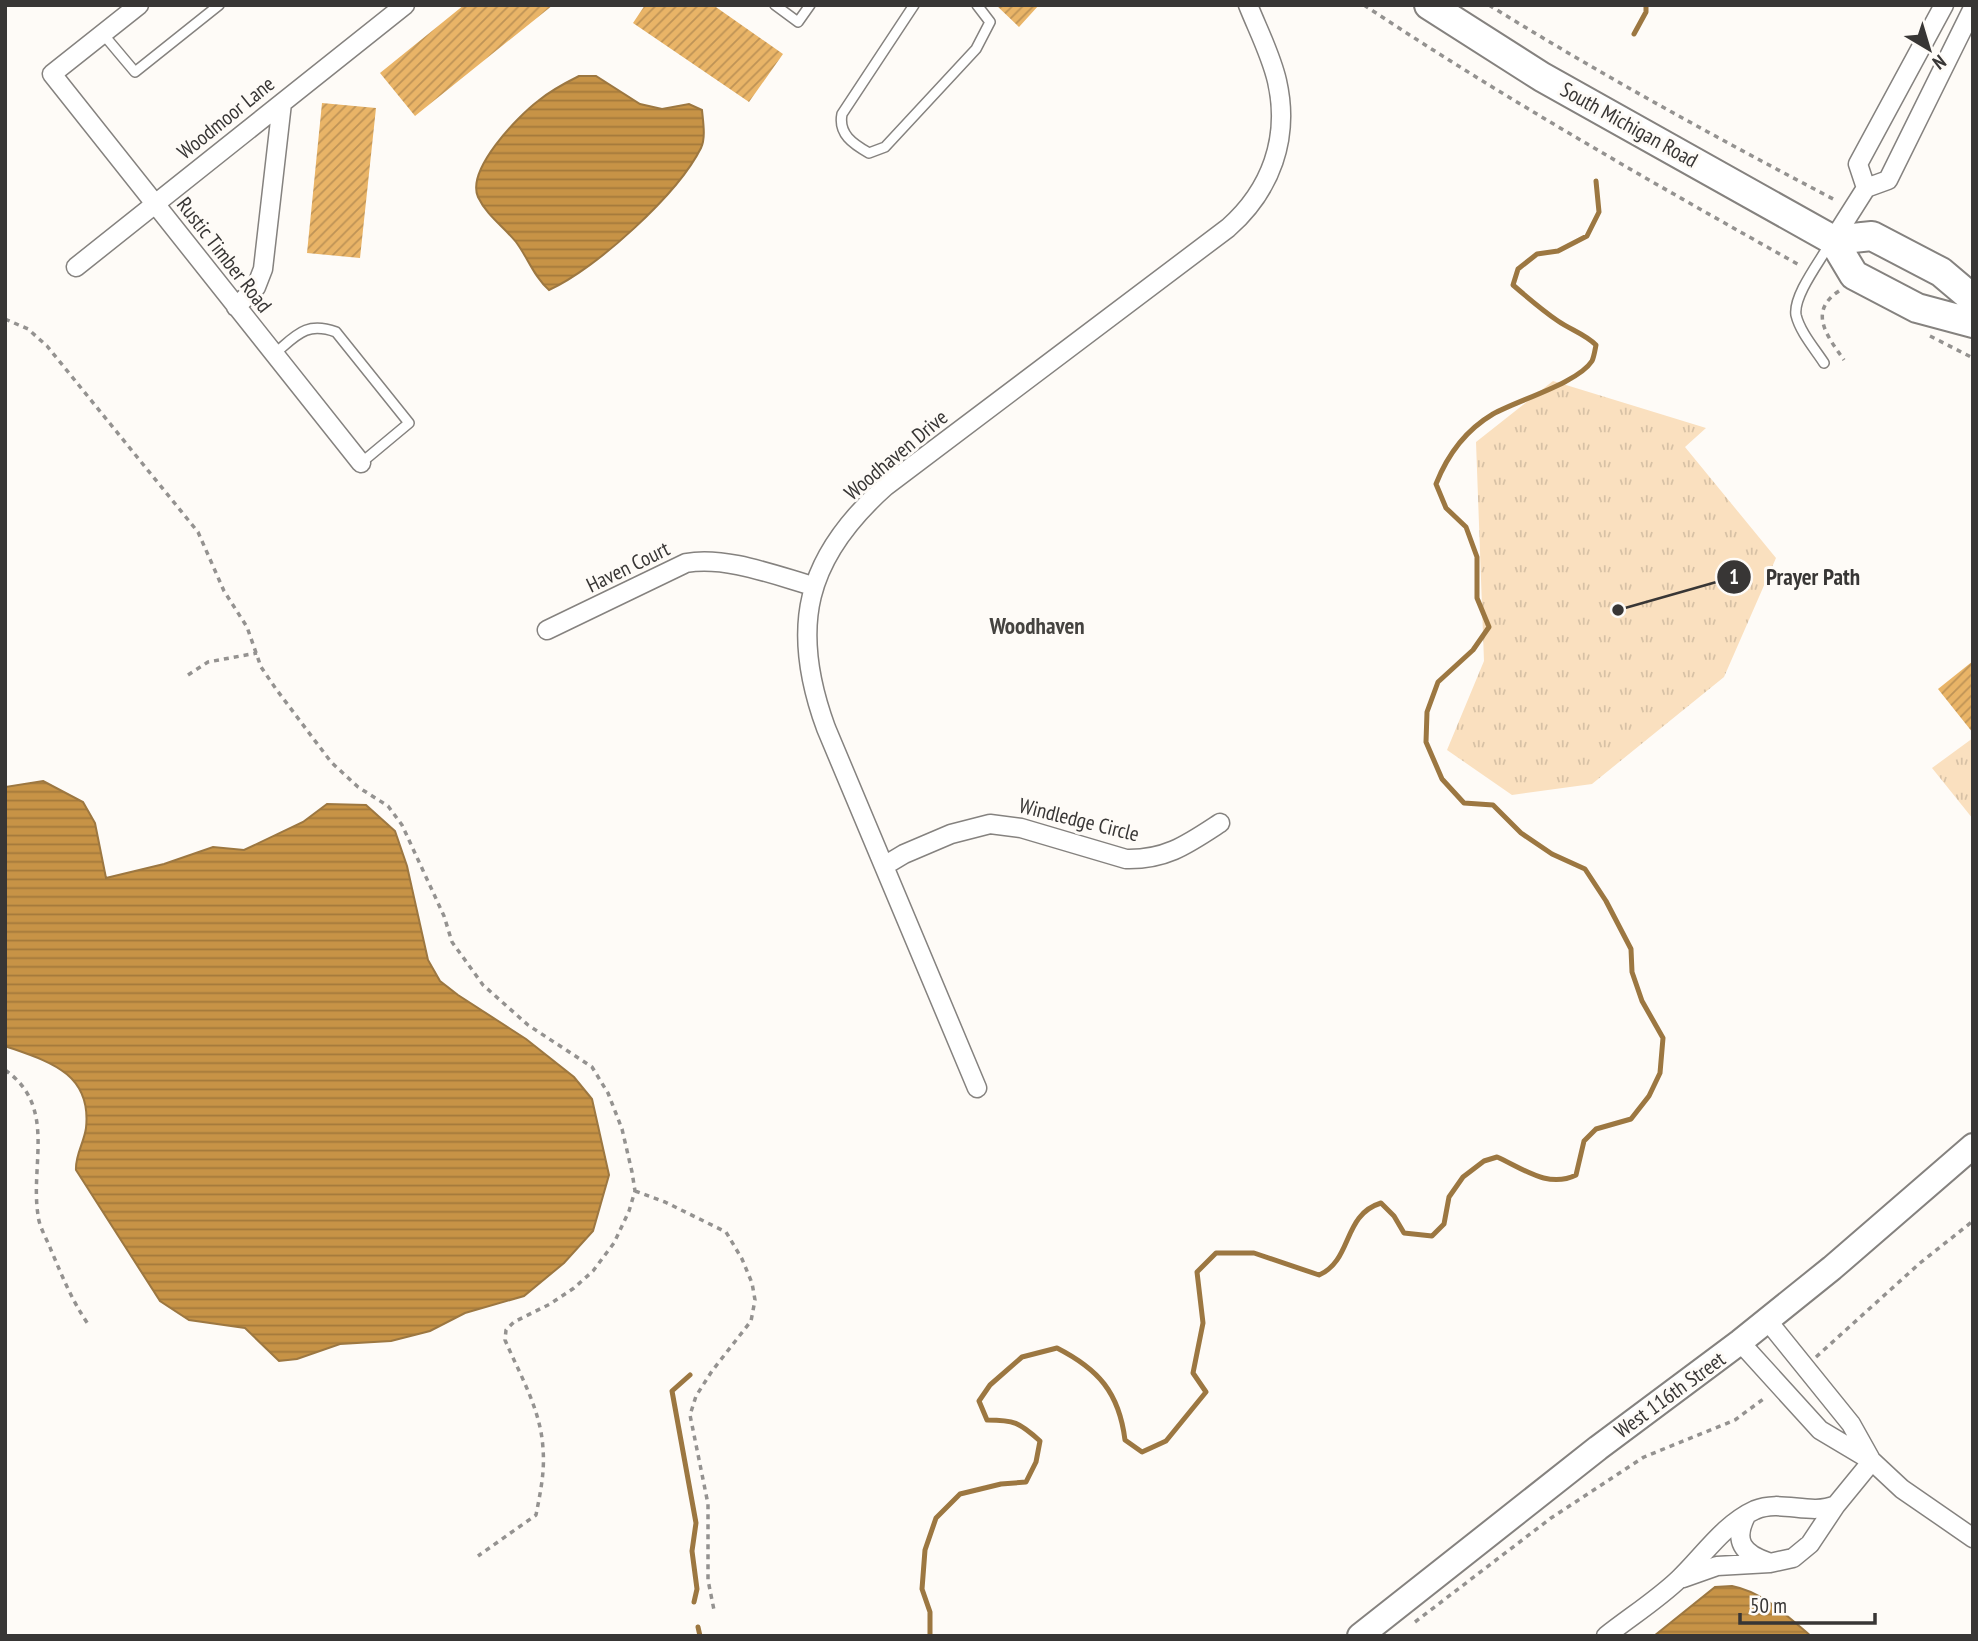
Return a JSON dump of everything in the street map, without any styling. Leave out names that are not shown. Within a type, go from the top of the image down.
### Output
[{"type":"main road","name":"South Michigan Road","points":[[1429,5],[1542,77],[1833,240],[1854,275],[1917,308],[1973,323]]},
{"type":"main road","points":[[1833,240],[1872,236],[1941,272],[1973,299]]},
{"type":"main road","name":"West 116th Street","points":[[1360,1636],[1598,1448],[1740,1342],[1832,1268],[1973,1146]]},
{"type":"street","points":[[103,34],[139,5]]},
{"type":"street","name":"Woodmoor Lane","points":[[76,267],[405,5]]},
{"type":"street","name":"Woodhaven Drive","points":[[976,1088],[825,728],[814,695],[807,635],[813,586],[837,540],[865,505],[886,486],[1228,228],[1245,213],[1258,196],[1271,172],[1277,151],[1280,108],[1277,82],[1248,5]]},
{"type":"street","points":[[1833,240],[1866,188],[1888,180],[1971,18],[1940,6],[1858,164],[1866,188]]},
{"type":"street","name":"Rustic Timber Road","points":[[103,34],[52,74],[361,463]]},
{"type":"street","points":[[236,307],[256,287],[263,269],[282,103]]},
{"type":"street","name":"Haven Court","points":[[547,630],[686,563],[698,561],[733,564],[813,586]]},
{"type":"street","name":"Windledge Circle","points":[[884,866],[904,854],[951,834],[981,825],[1003,824],[1021,828],[1126,859],[1138,860],[1169,854],[1220,823]]},
{"type":"street","points":[[1767,1320],[1851,1424],[1872,1461]]},
{"type":"street","points":[[1740,1342],[1820,1430],[1872,1461],[1902,1489],[1971,1534]]},
{"type":"street","points":[[1678,1579],[1717,1566],[1770,1563],[1793,1558],[1810,1544],[1836,1505],[1872,1461]]},
{"type":"street","points":[[1606,1636],[1678,1579],[1708,1546],[1757,1509],[1772,1506],[1812,1510],[1836,1505]]},
{"type":"street","points":[[1746,1516],[1740,1527],[1744,1547],[1751,1557],[1770,1563]]},
{"type":"lane","points":[[103,34],[135,72],[219,5]]},
{"type":"lane","points":[[775,5],[798,22],[810,5]]},
{"type":"lane","points":[[914,5],[842,114],[840,124],[843,133],[869,153],[885,147],[976,50],[990,22],[986,13],[977,5]]},
{"type":"lane","points":[[1824,363],[1806,336],[1796,313],[1806,283],[1833,240]]},
{"type":"lane","points":[[273,355],[306,328],[323,327],[336,332],[410,424],[361,463]]},
{"type":"path","points":[[1364,5],[1496,89],[1655,184],[1792,261]]},
{"type":"path","points":[[1489,5],[1563,51],[1709,134],[1851,208]]},
{"type":"path","points":[[1844,360],[1823,329],[1822,321],[1823,311],[1831,298],[1838,291],[1846,291]]},
{"type":"path","points":[[5,319],[28,329],[47,346],[198,532],[224,591],[247,627],[261,667],[276,689],[331,762],[358,787],[388,806],[401,825],[444,916],[452,942],[483,985],[528,1024],[592,1067],[608,1093],[622,1129],[635,1191],[614,1243],[593,1271],[574,1288],[514,1322],[506,1330],[505,1340],[537,1415],[544,1448],[542,1483],[536,1516],[478,1556]]},
{"type":"path","points":[[1928,335],[1973,359]]},
{"type":"path","points":[[188,675],[208,662],[257,653]]},
{"type":"path","points":[[5,1070],[16,1077],[35,1107],[40,1150],[36,1191],[38,1218],[66,1288],[90,1326]]},
{"type":"path","points":[[635,1191],[665,1202],[726,1232],[752,1283],[755,1300],[751,1321],[712,1371],[696,1396],[690,1415],[706,1492],[708,1580],[715,1610]]},
{"type":"path","points":[[1804,1366],[1973,1221]]},
{"type":"path","points":[[1408,1627],[1551,1518],[1644,1457],[1735,1420],[1780,1386]]},
{"type":"green space","points":[[1553,381],[1706,428],[1685,447],[1776,558],[1724,677],[1592,784],[1512,795],[1447,750],[1484,661],[1476,442]]},
{"type":"green space","points":[[1973,738],[1973,819],[1932,768]]},
{"type":"shaded area","points":[[579,76],[596,76],[640,104],[662,109],[689,104],[702,110],[703,139],[701,148],[690,166],[655,208],[612,248],[568,280],[549,290],[516,242],[482,204],[476,186],[486,159],[518,119],[548,94]]},
{"type":"shaded area","points":[[43,781],[83,802],[95,823],[106,878],[164,864],[213,847],[244,850],[303,822],[327,804],[366,805],[395,831],[407,866],[428,960],[440,981],[526,1039],[574,1077],[592,1099],[609,1175],[593,1231],[564,1263],[524,1296],[465,1313],[430,1331],[391,1341],[340,1344],[297,1359],[279,1361],[245,1328],[189,1320],[160,1301],[76,1170],[86,1128],[86,1109],[82,1094],[64,1072],[36,1057],[5,1046],[5,787]]},
{"type":"shaded area","points":[[1732,1586],[1764,1599],[1811,1636],[1654,1636],[1715,1587]]},
{"type":"building","points":[[464,5],[553,5],[415,116],[380,73]]},
{"type":"building","points":[[645,5],[713,5],[783,54],[749,102],[633,23]]},
{"type":"building","points":[[996,5],[1039,5],[1019,27]]},
{"type":"building","points":[[322,103],[376,108],[360,258],[307,253]]},
{"type":"building","points":[[1973,661],[1973,733],[1938,689]]},
{"type":"waterway","points":[[1634,34],[1646,12],[1646,5]]},
{"type":"waterway","points":[[930,1636],[930,1612],[922,1589],[925,1550],[936,1518],[960,1494],[1001,1484],[1026,1482],[1036,1462],[1040,1441],[1016,1423],[987,1420],[979,1401],[990,1385],[1022,1357],[1057,1348],[1084,1364],[1112,1395],[1118,1408],[1125,1440],[1142,1452],[1166,1441],[1206,1392],[1193,1373],[1203,1323],[1197,1272],[1216,1253],[1254,1253],[1319,1275],[1338,1259],[1360,1217],[1381,1203],[1394,1216],[1404,1233],[1432,1236],[1444,1224],[1449,1197],[1463,1177],[1484,1161],[1497,1157],[1535,1175],[1555,1180],[1576,1175],[1584,1141],[1596,1129],[1631,1119],[1649,1096],[1660,1073],[1663,1038],[1642,1001],[1632,972],[1631,949],[1606,901],[1585,869],[1552,854],[1521,833],[1493,805],[1464,803],[1442,779],[1426,742],[1427,712],[1438,682],[1473,650],[1489,627],[1477,598],[1477,557],[1466,527],[1446,508],[1436,484],[1458,444],[1483,420],[1574,377],[1592,361],[1596,345],[1552,317],[1513,285],[1518,269],[1537,254],[1558,251],[1587,236],[1599,212],[1596,181]]},
{"type":"waterway","points":[[690,1375],[672,1391],[696,1523],[692,1551],[697,1589],[694,1602]]},
{"type":"waterway","points":[[698,1627],[700,1636]]},
{"type":"place","name":"Prayer Path","points":[[1618,610]]},
{"type":"district","name":"Woodhaven","points":[[1037,626]]}]
